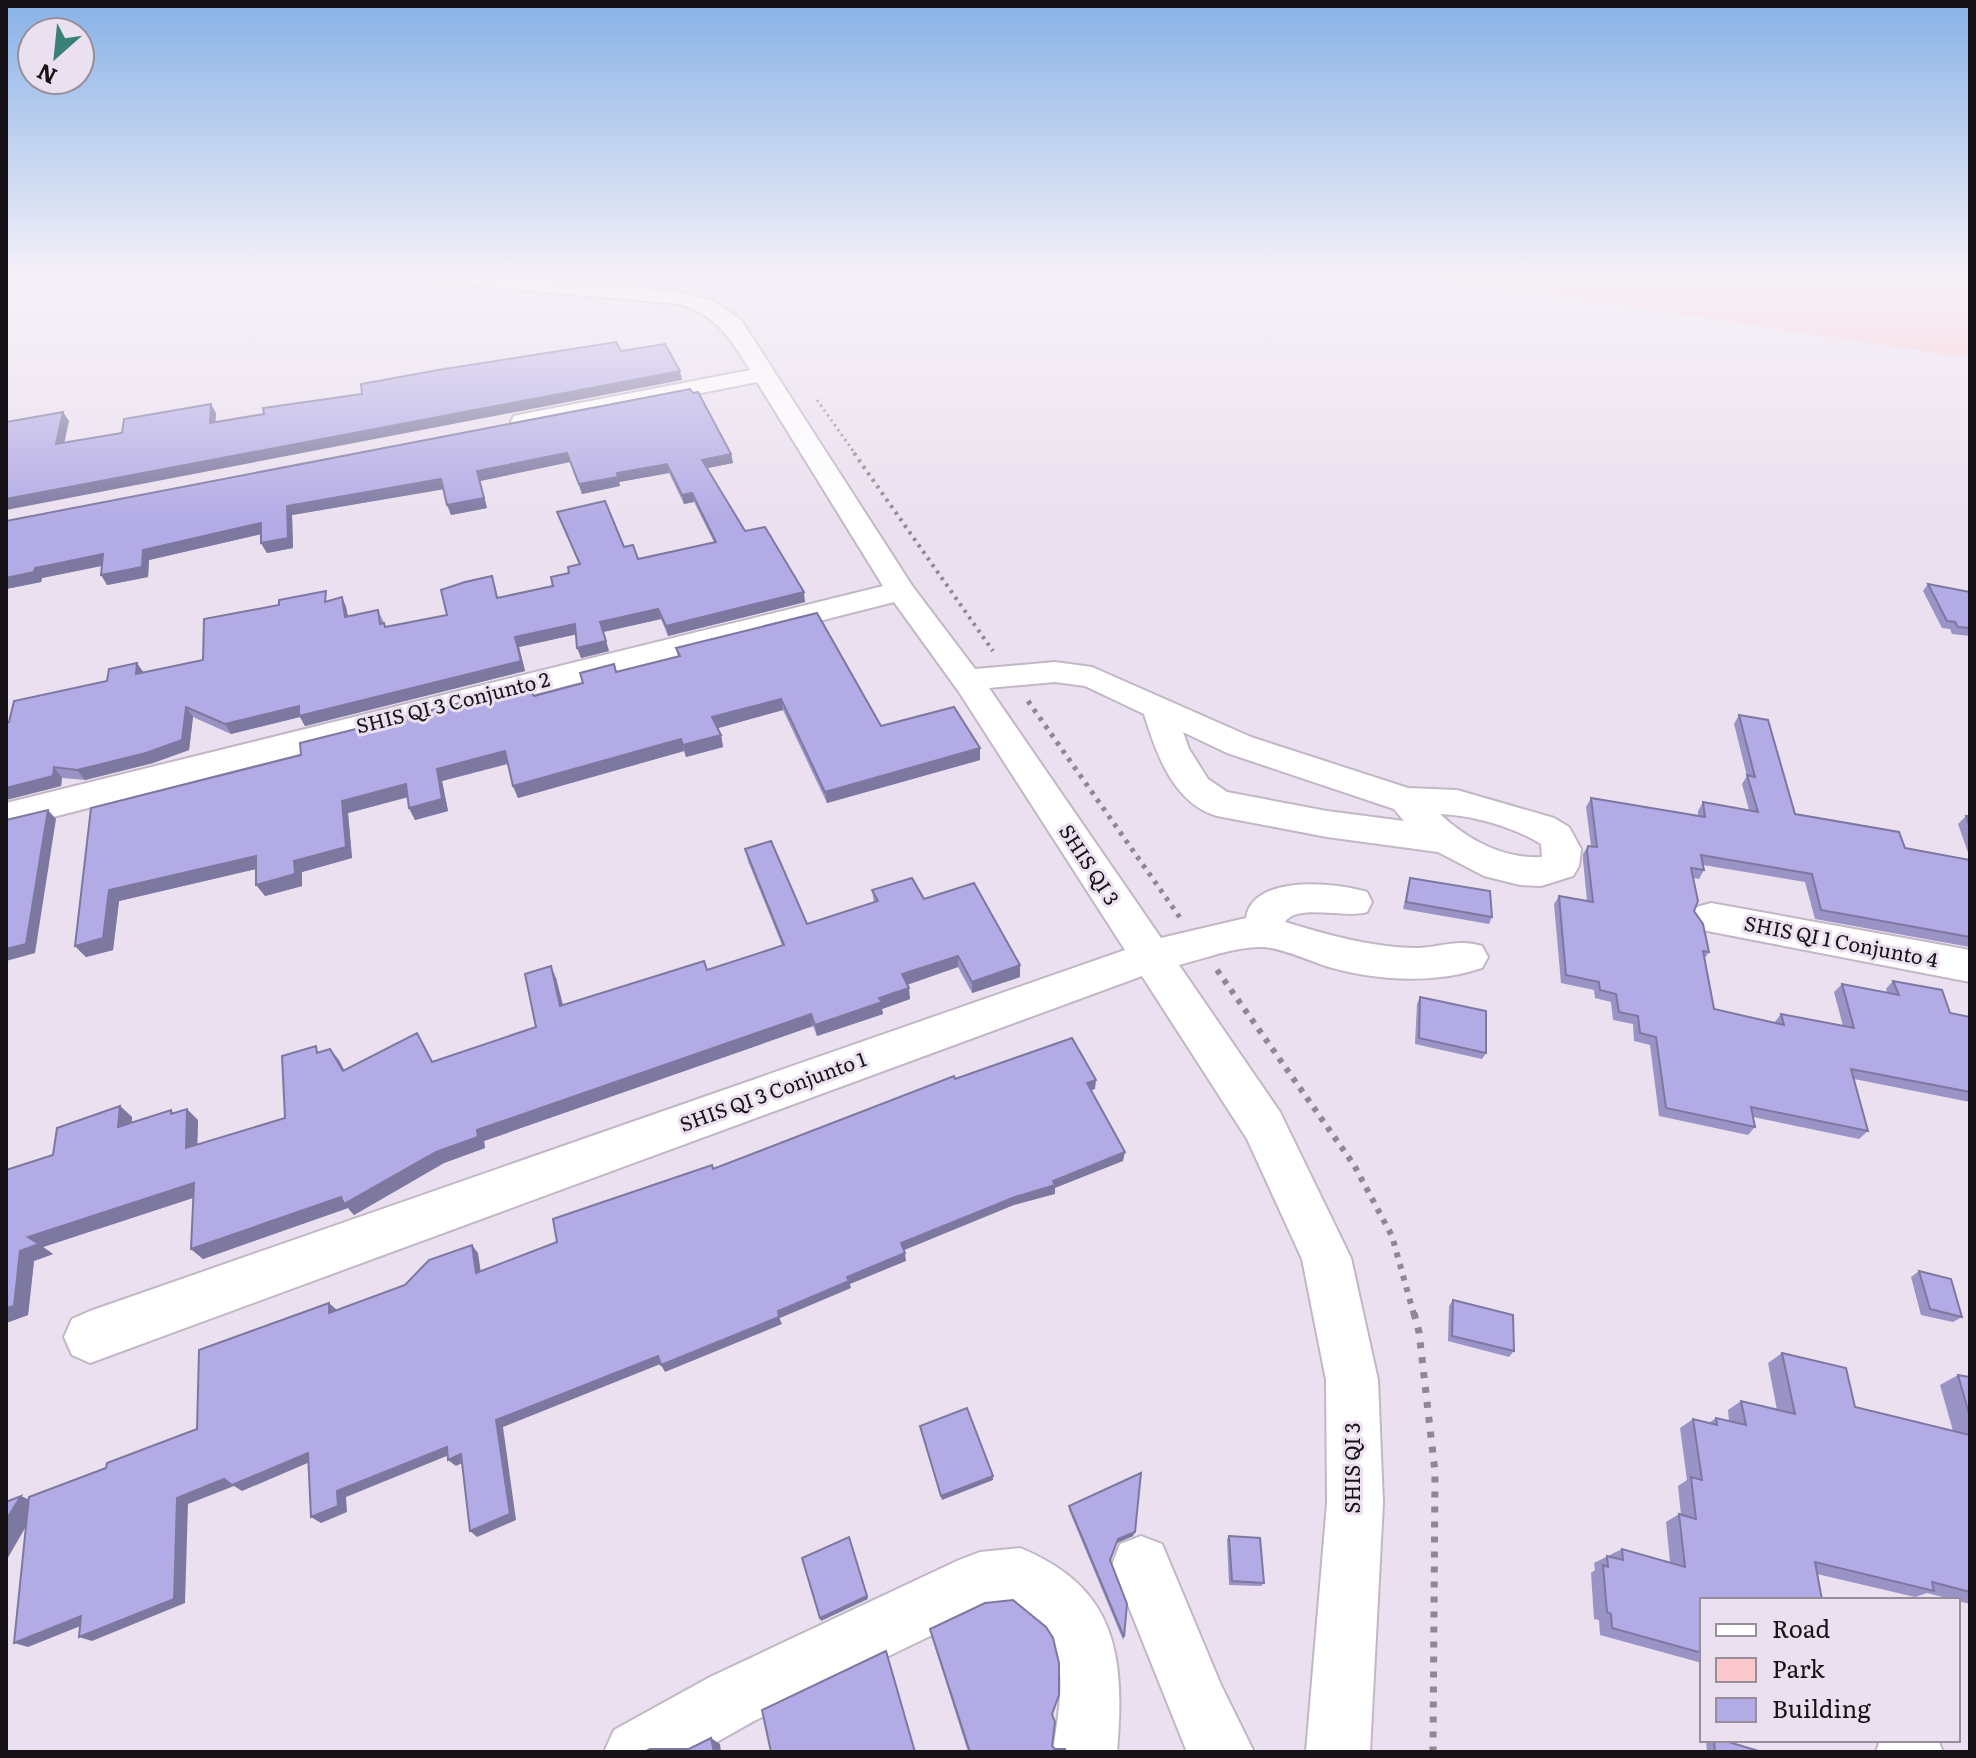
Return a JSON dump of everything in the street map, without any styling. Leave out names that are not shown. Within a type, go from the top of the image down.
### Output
[{"type":"street","name":"SHIS QI 3","points":[[754,358],[901,591],[966,680],[1264,1126],[1326,1258],[1352,1380],[1353,1411],[1355,1503],[1338,1752]]},
{"type":"street","points":[[501,425],[764,374]]},
{"type":"street","name":"SHIS QI 3 Conjunto 2","points":[[6,816],[901,591]]},
{"type":"street","points":[[966,680],[1009,674],[1072,673],[1111,683],[1239,745],[1407,800],[1457,802],[1541,827],[1556,836],[1562,849],[1560,866],[1546,873],[1532,874],[1478,858],[1443,839],[1416,814],[1407,800]]},
{"type":"street","points":[[1158,707],[1172,750],[1196,788],[1217,803],[1327,824],[1443,839]]},
{"type":"street","points":[[1265,932],[1266,913],[1277,904],[1295,897],[1353,902]]},
{"type":"street","name":"SHIS QI 1 Conjunto 4","points":[[1711,918],[1970,966]]},
{"type":"street","name":"SHIS QI 3 Conjunto 1","points":[[90,1337],[1150,957],[1234,935],[1265,932],[1350,957],[1416,964],[1468,957]]},
{"type":"street","points":[[1141,1565],[1170,1629],[1201,1718],[1222,1752]]},
{"type":"street","points":[[636,1752],[732,1699],[980,1581],[1020,1577],[1050,1597],[1071,1617],[1085,1649],[1090,1689],[1085,1752]]},
{"type":"building","points":[[514,358],[673,358],[680,371],[6,499],[6,422],[63,412],[56,444],[122,433],[124,419],[211,404],[210,423],[264,414],[263,408],[362,394],[361,384]]},
{"type":"building","points":[[690,389],[693,393],[698,392],[731,454],[702,460],[745,531],[765,527],[804,592],[666,626],[658,609],[600,622],[606,641],[577,648],[575,624],[515,637],[521,661],[299,716],[299,706],[225,724],[186,707],[182,740],[146,753],[77,770],[54,767],[53,776],[6,788],[6,723],[9,722],[14,701],[107,681],[109,669],[137,663],[136,674],[203,660],[204,619],[279,605],[279,600],[326,591],[325,602],[342,597],[345,617],[378,610],[380,624],[384,623],[385,627],[447,615],[441,590],[465,582],[492,576],[497,598],[553,586],[551,577],[569,573],[568,567],[580,564],[557,512],[605,501],[624,547],[633,545],[638,559],[716,542],[692,493],[682,495],[667,464],[579,484],[567,453],[477,471],[484,498],[447,505],[441,479],[287,506],[288,538],[261,543],[261,523],[143,550],[142,567],[101,575],[103,554],[35,568],[34,572],[6,578],[6,521]]},
{"type":"building","points":[[1928,584],[1970,592],[1970,628],[1958,627],[1955,622],[1947,621]]},
{"type":"building","points":[[817,613],[881,726],[954,707],[980,748],[825,792],[781,699],[712,717],[721,735],[683,745],[681,739],[513,786],[505,751],[437,769],[442,799],[409,808],[406,784],[342,801],[346,847],[294,861],[295,874],[256,885],[256,856],[109,890],[103,938],[75,946],[91,808],[301,755],[300,743],[527,686],[534,696],[583,683],[580,673],[614,664],[616,672],[680,656],[676,648]]},
{"type":"building","points":[[1739,715],[1768,720],[1795,814],[1899,832],[1905,848],[1970,860],[1970,937],[1821,910],[1812,874],[1701,855],[1704,870],[1691,868],[1698,901],[1694,911],[1703,924],[1709,952],[1703,951],[1714,1009],[1784,1025],[1781,1014],[1854,1028],[1842,984],[1899,995],[1893,981],[1942,990],[1950,1013],[1970,1017],[1970,1092],[1851,1069],[1868,1131],[1751,1107],[1755,1127],[1666,1108],[1656,1037],[1640,1033],[1638,1016],[1619,1012],[1616,994],[1600,990],[1599,982],[1566,975],[1559,896],[1593,902],[1587,851],[1588,846],[1597,847],[1591,798],[1705,817],[1703,802],[1758,812],[1747,775],[1755,777]]},
{"type":"building","points":[[48,810],[26,944],[6,949],[6,820]]},
{"type":"building","points":[[771,841],[807,924],[878,901],[872,890],[912,878],[924,899],[974,883],[1020,965],[972,982],[958,956],[902,974],[909,988],[879,998],[882,1002],[815,1025],[811,1014],[477,1130],[478,1137],[436,1152],[344,1204],[341,1197],[191,1249],[194,1183],[28,1237],[39,1244],[20,1251],[14,1306],[6,1308],[6,1170],[53,1155],[57,1128],[120,1106],[118,1127],[171,1110],[171,1114],[187,1109],[186,1148],[285,1118],[282,1056],[316,1046],[317,1053],[330,1049],[343,1071],[417,1033],[432,1062],[536,1027],[525,974],[551,966],[560,1006],[704,961],[707,970],[784,945],[745,849]]},
{"type":"building","points":[[1410,878],[1490,891],[1492,917],[1406,902]]},
{"type":"building","points":[[1420,997],[1486,1011],[1486,1053],[1419,1038]]},
{"type":"building","points":[[1072,1038],[1096,1080],[1087,1083],[1125,1152],[1053,1181],[1055,1185],[1015,1197],[901,1243],[905,1253],[778,1311],[779,1317],[661,1365],[658,1356],[496,1420],[510,1514],[470,1531],[461,1454],[448,1460],[447,1447],[337,1491],[338,1506],[311,1517],[308,1453],[232,1485],[224,1479],[177,1498],[174,1599],[79,1637],[81,1616],[14,1643],[29,1497],[197,1429],[199,1350],[329,1303],[329,1313],[405,1285],[429,1260],[472,1245],[476,1273],[557,1242],[553,1219],[712,1165],[713,1169],[954,1076],[955,1079]]},
{"type":"building","points":[[1919,1271],[1951,1279],[1962,1317],[1930,1309]]},
{"type":"building","points":[[1453,1300],[1513,1315],[1514,1351],[1452,1336]]},
{"type":"building","points":[[1782,1353],[1846,1368],[1855,1407],[1970,1435],[1970,1592],[1932,1582],[1934,1591],[1815,1562],[1822,1598],[1700,1598],[1700,1652],[1612,1628],[1611,1614],[1607,1612],[1603,1565],[1608,1567],[1607,1556],[1623,1560],[1622,1549],[1685,1567],[1679,1514],[1696,1519],[1691,1477],[1702,1480],[1693,1419],[1717,1425],[1716,1418],[1746,1425],[1741,1401],[1795,1414]]},
{"type":"building","points":[[1958,1375],[1970,1377],[1970,1417]]},
{"type":"building","points":[[967,1408],[993,1476],[941,1496],[920,1426]]},
{"type":"building","points":[[1141,1473],[1135,1532],[1118,1539],[1110,1560],[1127,1604],[1124,1637],[1069,1506]]},
{"type":"building","points":[[21,1496],[6,1520],[6,1502]]},
{"type":"building","points":[[1229,1536],[1260,1538],[1264,1583],[1232,1581]]},
{"type":"building","points":[[849,1537],[867,1596],[820,1618],[802,1558]]},
{"type":"building","points":[[1013,1600],[1046,1627],[1053,1638],[1059,1663],[1059,1695],[1052,1714],[1055,1722],[1052,1746],[1066,1752],[970,1752],[930,1629],[985,1603]]},
{"type":"building","points":[[886,1651],[915,1752],[771,1752],[762,1710]]},
{"type":"building","points":[[711,1738],[714,1752],[644,1752],[650,1749],[689,1749]]},
{"type":"building","points":[[1714,1742],[1729,1742],[1762,1752],[1715,1752]]}]
